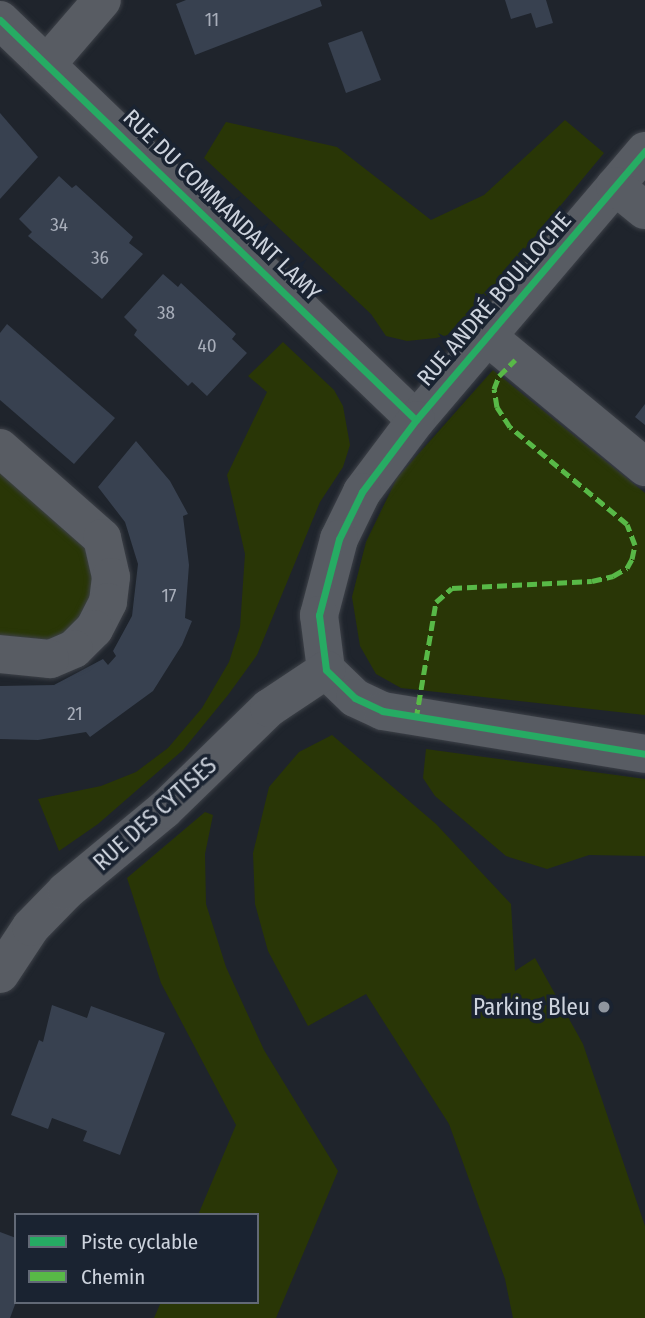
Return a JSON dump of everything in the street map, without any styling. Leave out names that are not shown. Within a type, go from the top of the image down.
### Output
[{"type":"street","points":[[47,64],[102,0]]},
{"type":"street","name":"RUE DU COMMANDANT LAMY","points":[[0,20],[416,420]]},
{"type":"street","name":"RUE ANDRÉ BOULLOCHE","points":[[326,670],[319,615],[339,539],[362,492],[416,420],[645,151]]},
{"type":"street","points":[[615,186],[645,210]]},
{"type":"street","points":[[488,337],[645,467]]},
{"type":"street","points":[[0,448],[102,538],[111,577],[108,602],[94,629],[74,649],[50,659],[0,654]]},
{"type":"street","points":[[326,670],[355,698],[383,711],[645,754]]},
{"type":"street","name":"RUE DES CYTISES","points":[[0,974],[31,927],[66,891],[164,810],[269,708],[326,670]]},
{"type":"green space","points":[[565,120],[604,153],[455,333],[436,338],[407,341],[386,336],[371,314],[204,158],[226,122],[337,147],[431,220],[484,195]]},
{"type":"green space","points":[[283,342],[334,390],[343,406],[350,445],[343,467],[320,502],[257,655],[228,695],[183,750],[98,824],[59,851],[38,799],[101,786],[136,772],[168,748],[202,708],[229,662],[240,627],[245,554],[227,475],[267,392],[248,376]]},
{"type":"green space","points":[[493,370],[645,493],[645,715],[401,688],[376,674],[360,646],[352,597],[366,542],[397,478]]},
{"type":"green space","points":[[0,471],[84,542],[95,592],[69,632],[49,640],[0,638]]},
{"type":"green space","points":[[332,735],[436,824],[511,904],[515,971],[535,958],[583,1044],[645,1226],[645,1318],[513,1318],[505,1279],[449,1124],[366,994],[308,1026],[268,951],[255,904],[253,853],[269,787],[299,752]]},
{"type":"green space","points":[[426,749],[645,779],[645,856],[589,855],[547,869],[506,856],[435,796],[423,778]]},
{"type":"green space","points":[[205,812],[213,815],[205,854],[206,904],[226,967],[264,1050],[338,1171],[276,1318],[154,1318],[160,1304],[259,1304],[259,1213],[199,1213],[236,1125],[161,983],[127,878]]},
{"type":"building","points":[[186,0],[320,0],[322,6],[195,55],[176,4]]},
{"type":"building","points":[[505,0],[546,0],[553,23],[536,28],[531,13],[511,19]]},
{"type":"building","points":[[362,31],[381,80],[346,93],[328,43]]},
{"type":"building","points":[[0,113],[38,157],[0,199]]},
{"type":"building","points":[[59,176],[72,188],[76,185],[133,237],[129,243],[143,254],[102,299],[28,236],[32,232],[19,219]]},
{"type":"building","points":[[163,274],[178,287],[181,283],[236,334],[232,339],[247,353],[207,396],[192,382],[188,386],[134,335],[137,330],[124,317]]},
{"type":"building","points":[[7,324],[115,418],[74,464],[0,400],[0,333]]},
{"type":"building","points":[[645,404],[645,425],[635,417]]},
{"type":"building","points":[[136,441],[170,481],[188,514],[183,516],[189,565],[185,618],[192,621],[182,645],[153,691],[90,737],[86,732],[38,740],[0,739],[0,686],[54,685],[103,659],[108,665],[116,656],[113,651],[132,616],[138,564],[125,522],[98,487]]},
{"type":"building","points":[[52,1005],[87,1018],[91,1006],[165,1033],[120,1155],[83,1141],[87,1131],[52,1118],[48,1129],[11,1115],[39,1040],[43,1042]]},
{"type":"building","points":[[0,1232],[14,1237],[15,1304],[10,1318],[0,1318]]},
{"type":"marked path","points":[[416,719],[436,602],[452,588],[592,581],[613,576],[627,568],[632,559],[635,545],[627,524],[510,427],[497,407],[494,389],[499,376],[515,360]]},
{"type":"cycle path","points":[[0,20],[416,420]]},
{"type":"cycle path","points":[[645,151],[416,420],[362,492],[339,539],[319,615],[326,670],[355,698],[383,711],[645,754]]},
{"type":"place","name":"Parking Bleu","points":[[604,1007]]}]
